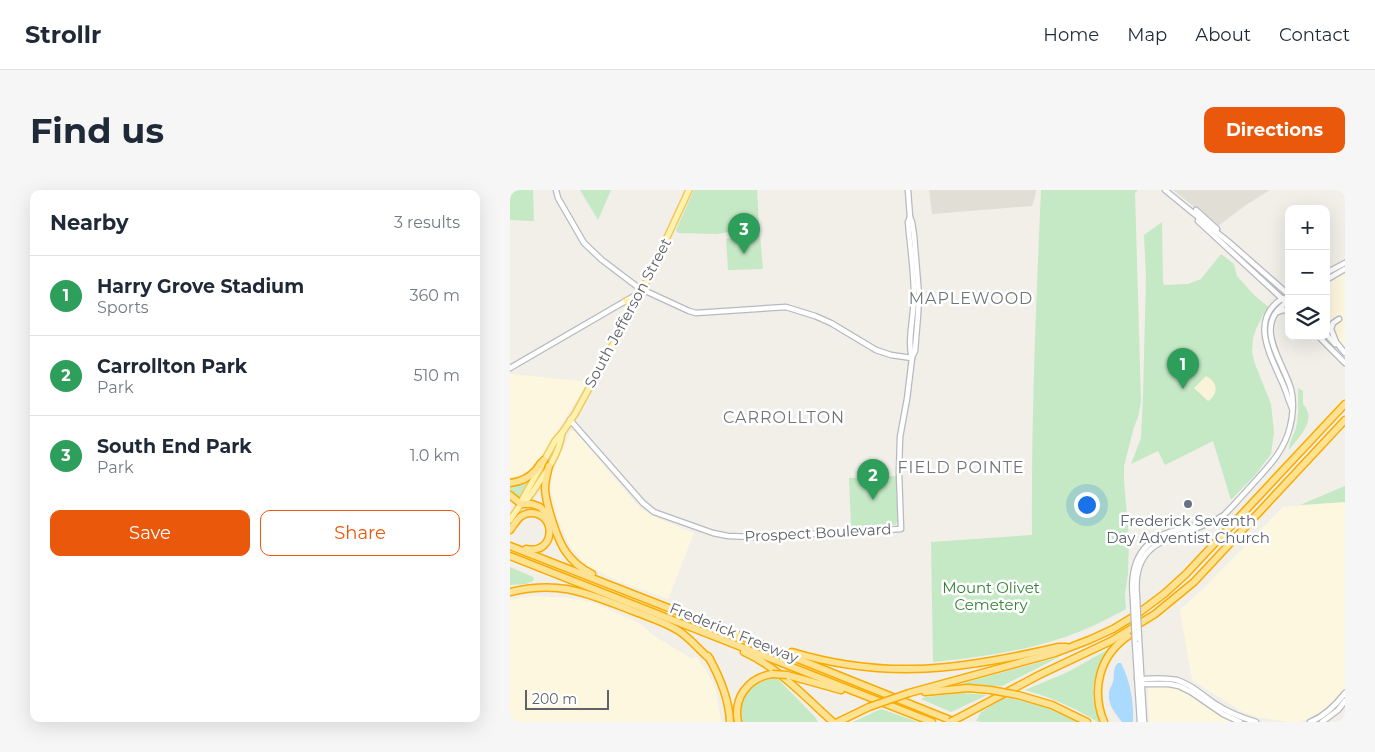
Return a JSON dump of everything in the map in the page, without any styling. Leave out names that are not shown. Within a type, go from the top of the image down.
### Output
[{"type":"highway","points":[[840,721],[869,706],[1072,647],[1113,629],[1175,585],[1345,404]]},
{"type":"highway","points":[[1104,722],[1099,708],[1097,692],[1099,676],[1106,660],[1121,641],[1157,616],[1194,582],[1345,420]]},
{"type":"highway","points":[[510,483],[528,477],[544,460]]},
{"type":"highway","points":[[548,466],[545,489],[551,518],[563,547],[584,569],[613,586]]},
{"type":"highway","points":[[510,495],[521,504],[532,504],[540,507],[551,518]]},
{"type":"highway","points":[[510,530],[519,518],[530,513],[544,518],[550,529],[545,545],[540,548],[529,550],[511,547]]},
{"type":"highway","name":"Frederick Freeway","points":[[511,547],[957,722]]},
{"type":"highway","name":"Frederick Freeway","points":[[510,556],[932,722]]},
{"type":"highway","points":[[950,722],[1016,686],[1111,642],[1155,614],[1194,582]]},
{"type":"highway","points":[[510,592],[527,588],[560,587],[584,593],[670,626],[686,636],[710,659]]},
{"type":"highway","points":[[654,612],[660,618],[688,635],[710,659],[724,688],[730,722]]},
{"type":"highway","points":[[682,624],[746,653],[765,664],[780,674],[833,722]]},
{"type":"highway","points":[[753,641],[828,662],[856,667],[886,669],[950,668],[1059,647],[1072,647]]},
{"type":"highway","points":[[738,722],[737,706],[745,688],[757,678],[772,674],[787,675],[892,706]]},
{"type":"highway","points":[[909,693],[955,688],[979,688],[1018,695],[1052,705],[1087,722]]},
{"type":"main road","points":[[556,190],[558,198],[584,243],[602,260],[642,290],[693,313],[781,307],[798,310],[831,323],[876,350],[891,355],[912,358],[915,351],[919,295],[908,190]]},
{"type":"main road","name":"South Jefferson Street","points":[[510,520],[521,504],[555,440],[575,414],[642,290],[689,190]]},
{"type":"main road","points":[[1165,190],[1230,243],[1285,291]]},
{"type":"main road","points":[[1182,204],[1285,300]]},
{"type":"main road","points":[[1196,210],[1221,232],[1230,243]]},
{"type":"main road","points":[[1330,271],[1345,263]]},
{"type":"main road","points":[[1330,278],[1345,269]]},
{"type":"main road","points":[[510,368],[642,290]]},
{"type":"main road","points":[[626,301],[631,301],[634,304]]},
{"type":"main road","points":[[1285,302],[1278,301],[1269,311],[1264,331],[1266,342],[1292,408]]},
{"type":"main road","points":[[1144,722],[1135,598],[1132,582],[1134,569],[1139,556],[1148,544],[1156,538],[1195,525],[1214,521],[1227,512],[1275,460],[1284,446],[1292,422],[1293,401],[1291,390],[1270,331],[1271,320],[1285,304]]},
{"type":"main road","points":[[1275,314],[1285,310]]},
{"type":"main road","points":[[1339,319],[1333,323],[1331,329],[1336,342],[1345,354]]},
{"type":"main road","points":[[1330,338],[1345,354]]},
{"type":"main road","points":[[1322,340],[1345,363]]},
{"type":"main road","name":"Prospect Boulevard","points":[[570,420],[643,504],[654,512],[713,533],[754,538],[901,529],[900,437],[908,399],[912,358]]},
{"type":"main road","name":"South Jefferson Street","points":[[521,504],[525,503],[548,466],[561,442],[562,433]]},
{"type":"main road","points":[[1140,681],[1158,678],[1179,681],[1195,688],[1224,709],[1256,722]]},
{"type":"main road","points":[[1140,681],[1140,722]]},
{"type":"main road","points":[[1140,681],[1179,686],[1223,714],[1240,722]]},
{"type":"main road","points":[[1310,722],[1331,709],[1345,693]]},
{"type":"main road","points":[[1322,722],[1333,714],[1345,701]]},
{"type":"shaded area","points":[[929,190],[1036,190],[1032,206],[932,214]]},
{"type":"shaded area","points":[[1173,190],[1270,190],[1218,226]]},
{"type":"shaded area","points":[[1345,273],[1345,347],[1330,333],[1330,282]]},
{"type":"shaded area","points":[[510,374],[589,382],[545,453],[536,464],[525,473],[510,478]]},
{"type":"shaded area","points":[[571,431],[575,431],[641,509],[659,519],[694,533],[668,599],[618,581],[587,566],[569,545],[556,514],[551,490],[552,472]]},
{"type":"shaded area","points":[[1345,502],[1345,689],[1335,701],[1327,709],[1305,720],[1288,722],[1257,717],[1241,711],[1192,680],[1180,610],[1283,507]]},
{"type":"shaded area","points":[[532,596],[569,598],[594,603],[639,623],[654,636],[692,659],[697,657],[716,690],[721,722],[510,722],[510,600]]},
{"type":"shaded area","points":[[1160,686],[1184,691],[1232,722],[1149,722],[1148,688]]},
{"type":"green space","points":[[510,190],[533,190],[534,221],[510,220]]},
{"type":"green space","points":[[580,190],[611,190],[598,220]]},
{"type":"green space","points":[[694,190],[757,190],[759,226],[717,234],[678,233],[676,230]]},
{"type":"green space","name":"Mount Olivet Cemetery","points":[[1041,190],[1138,190],[1135,193],[1141,402],[1124,466],[1129,539],[1128,574],[1125,593],[1126,609],[1087,629],[1027,648],[971,658],[933,662],[931,542],[1032,535],[1033,406]]},
{"type":"green space","points":[[1162,222],[1164,285],[1188,284],[1201,279],[1221,254],[1234,264],[1237,276],[1255,296],[1270,308],[1263,315],[1256,329],[1252,352],[1271,404],[1274,432],[1271,454],[1256,474],[1231,500],[1213,441],[1165,465],[1158,451],[1131,464],[1141,438],[1146,276],[1144,235]]},
{"type":"green space","points":[[758,233],[760,235],[763,269],[728,270],[726,239]]},
{"type":"green space","points":[[1298,388],[1303,391],[1303,404],[1307,410],[1308,422],[1289,450],[1297,423]]},
{"type":"green space","points":[[534,473],[520,499],[510,493],[510,484]]},
{"type":"green space","points":[[896,476],[898,521],[895,525],[851,526],[849,478]]},
{"type":"green space","points":[[1345,486],[1345,502],[1300,505]]},
{"type":"green space","points":[[510,567],[531,576],[534,578],[533,581],[526,584],[510,585]]},
{"type":"green space","points":[[1107,650],[1095,677],[1093,694],[1094,703],[1101,722],[1047,697],[1025,690],[1068,672]]},
{"type":"green space","points":[[1059,657],[1002,686],[960,684]]},
{"type":"green space","points":[[777,678],[818,722],[741,722],[741,704],[747,691],[753,686]]},
{"type":"green space","points":[[962,693],[987,695],[951,712],[921,699],[926,697]]},
{"type":"green space","points":[[1008,698],[1044,706],[1077,722],[976,721],[981,712],[1002,699]]},
{"type":"green space","points":[[881,709],[918,722],[853,722]]},
{"type":"sand","points":[[1206,376],[1213,381],[1216,388],[1214,395],[1208,401],[1194,388]]},
{"type":"water","points":[[1118,663],[1121,663],[1129,684],[1133,707],[1133,722],[1122,722],[1112,709],[1109,701],[1109,692],[1113,682],[1115,667]]},
{"type":"place","name":"South End Park","points":[[744,254]]},
{"type":"place","name":"Harry Grove Stadium","points":[[1183,389]]},
{"type":"place","name":"Carrollton Park","points":[[873,500]]},
{"type":"place","name":"Frederick Seventh Day Adventist Church","points":[[1188,504]]},
{"type":"district","name":"MAPLEWOOD","points":[[971,298]]},
{"type":"district","name":"CARROLLTON","points":[[784,417]]},
{"type":"district","name":"FIELD POINTE","points":[[961,467]]}]
